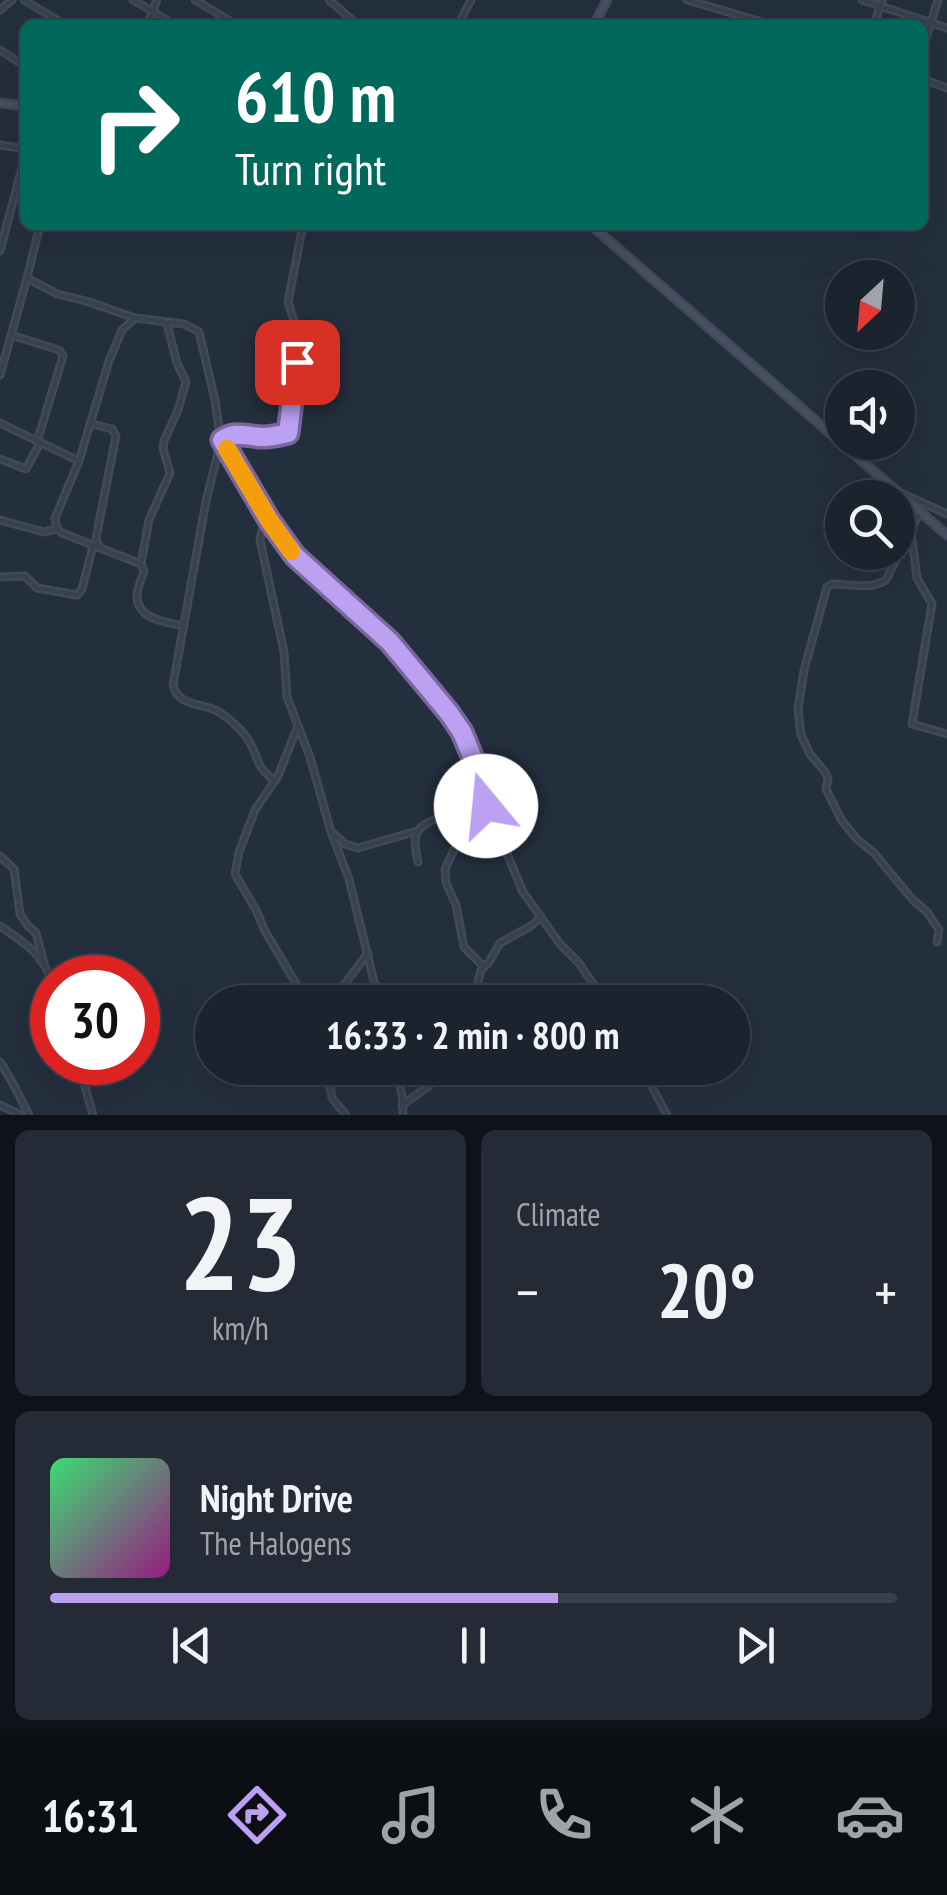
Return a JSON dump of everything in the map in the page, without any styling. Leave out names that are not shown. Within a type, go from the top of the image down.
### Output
[{"type":"main road","points":[[597,230],[884,480]]},
{"type":"main road","points":[[915,507],[947,536]]},
{"type":"street","points":[[0,10],[12,0]]},
{"type":"street","points":[[24,0],[57,20]]},
{"type":"street","points":[[134,0],[167,20]]},
{"type":"street","points":[[149,20],[158,0]]},
{"type":"street","points":[[195,0],[229,20]]},
{"type":"street","points":[[328,0],[352,20]]},
{"type":"street","points":[[687,0],[755,20]]},
{"type":"street","points":[[862,0],[881,3],[947,28]]},
{"type":"street","points":[[928,31],[938,0]]},
{"type":"street","points":[[0,251],[20,175]]},
{"type":"street","points":[[0,375],[39,230]]},
{"type":"street","points":[[275,781],[258,765],[249,742],[220,713],[187,702],[174,693],[173,685],[206,500],[222,440],[233,434],[258,437],[288,433],[300,340],[288,302],[303,230]]},
{"type":"street","points":[[27,278],[57,294],[135,318],[184,324],[199,332],[222,440],[269,520],[295,556],[390,642],[449,713],[474,761],[518,882],[594,985]]},
{"type":"street","points":[[57,529],[55,518],[79,461],[110,361],[122,330],[135,318]]},
{"type":"street","points":[[166,322],[186,382],[164,440],[170,473],[149,520],[141,564],[144,571],[137,596],[142,610],[154,620],[184,626]]},
{"type":"street","points":[[0,459],[26,469],[39,442],[63,356],[59,350],[11,334]]},
{"type":"street","points":[[0,423],[79,461]]},
{"type":"street","points":[[0,577],[26,576],[40,589],[77,595],[82,589],[97,547],[116,436],[112,429],[90,423]]},
{"type":"street","points":[[915,499],[947,514]]},
{"type":"street","points":[[915,520],[920,512]]},
{"type":"street","points":[[0,520],[44,532],[57,529],[141,564]]},
{"type":"street","points":[[269,520],[260,540],[284,652],[288,697],[349,879],[375,985]]},
{"type":"street","points":[[915,561],[917,578],[932,604],[912,724],[947,734]]},
{"type":"street","points":[[891,570],[882,584],[828,587],[804,670],[799,723],[810,754],[828,778],[826,789],[842,821],[927,912],[939,930],[938,942]]},
{"type":"street","points":[[297,985],[235,874],[255,810],[275,781],[298,726]]},
{"type":"street","points":[[332,832],[345,844],[358,848],[417,831],[458,804],[478,778]]},
{"type":"street","points":[[458,804],[460,839],[446,869],[446,883],[456,904],[464,947],[484,967]]},
{"type":"street","points":[[417,831],[418,862]]},
{"type":"street","points":[[0,856],[14,869],[20,914],[36,933],[42,955]]},
{"type":"street","points":[[476,985],[500,943],[541,917]]},
{"type":"street","points":[[0,926],[36,955]]},
{"type":"street","points":[[344,985],[368,953]]},
{"type":"street","points":[[0,1062],[30,1115]]},
{"type":"street","points":[[85,1085],[93,1115]]},
{"type":"street","points":[[330,1085],[334,1102],[346,1115]]},
{"type":"street","points":[[399,1085],[403,1115]]},
{"type":"street","points":[[402,1105],[429,1085]]},
{"type":"street","points":[[651,1085],[667,1115]]},
{"type":"street","points":[[0,1106],[21,1115]]},
{"type":"slow traffic","points":[[227,449],[291,551]]},
{"type":"route","points":[[297,362],[288,433],[258,437],[233,434],[222,440],[295,556],[390,642],[449,713],[474,761],[486,806]]}]
